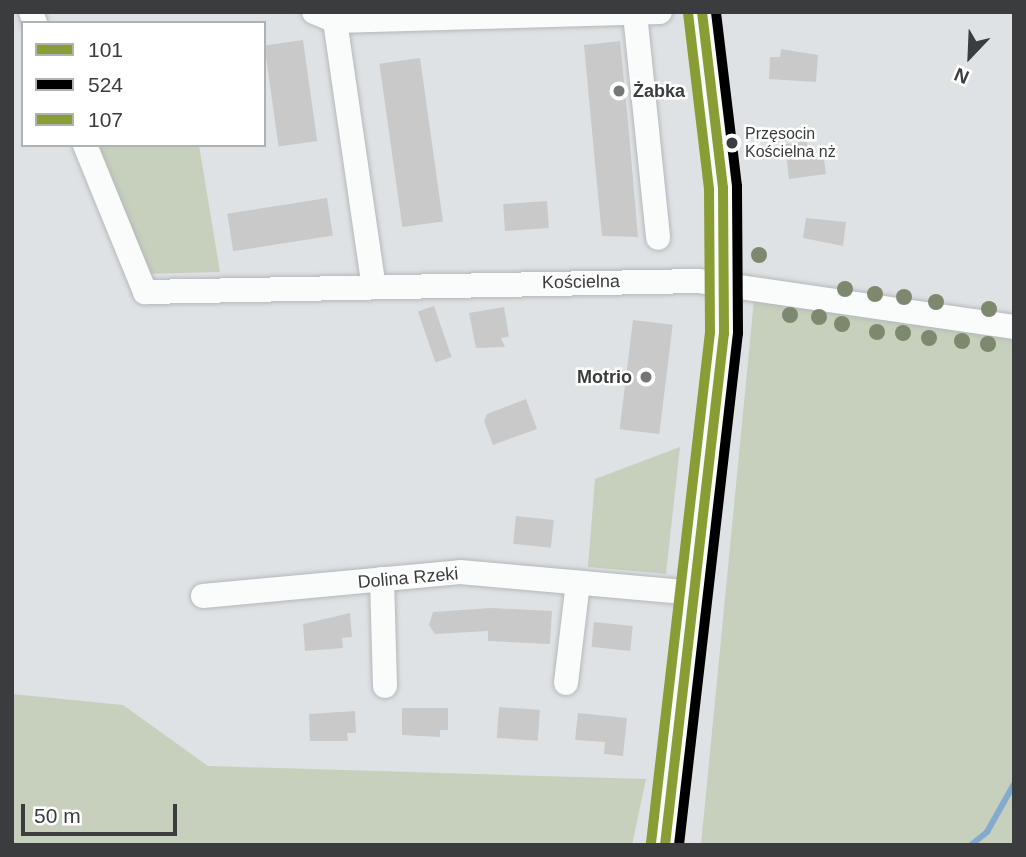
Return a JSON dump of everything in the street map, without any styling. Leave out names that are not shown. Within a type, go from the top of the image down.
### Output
[{"type":"street","points":[[373,287],[325,16],[660,12]]},
{"type":"street","points":[[665,845],[719,394],[725,283],[719,146],[702,12]]},
{"type":"street","points":[[635,14],[659,238]]},
{"type":"street","name":"Kościelna","points":[[86,147],[145,292],[725,283],[1014,327]]},
{"type":"street","name":"Dolina Rzeki","points":[[203,596],[460,572],[695,593]]},
{"type":"street","points":[[382,579],[385,686]]},
{"type":"street","points":[[566,683],[578,583]]},
{"type":"green space","points":[[97,147],[199,147],[220,272],[145,274]]},
{"type":"green space","points":[[754,300],[880,314],[1014,340],[1014,845],[701,845]]},
{"type":"green space","points":[[680,447],[666,574],[588,567],[595,479]]},
{"type":"green space","points":[[12,694],[123,705],[208,766],[646,779],[632,845],[12,845]]},
{"type":"building","points":[[303,40],[317,141],[279,146],[266,45]]},
{"type":"building","points":[[620,41],[638,237],[602,236],[584,45]]},
{"type":"building","points":[[781,49],[818,55],[816,82],[769,79],[770,57],[780,57]]},
{"type":"building","points":[[420,58],[443,221],[402,227],[379,64]]},
{"type":"building","points":[[807,141],[808,154],[823,152],[826,174],[789,179],[785,144]]},
{"type":"building","points":[[327,198],[333,236],[233,251],[227,214]]},
{"type":"building","points":[[547,201],[549,228],[505,231],[503,204]]},
{"type":"building","points":[[806,218],[846,222],[843,246],[803,238]]},
{"type":"building","points":[[434,306],[452,357],[436,363],[418,312]]},
{"type":"building","points":[[504,307],[509,337],[501,338],[505,347],[476,348],[469,313]]},
{"type":"building","name":"Motrio","points":[[633,320],[673,325],[659,434],[620,429]]},
{"type":"building","points":[[526,399],[537,429],[493,445],[484,421],[487,414]]},
{"type":"building","points":[[516,516],[554,520],[551,548],[513,544]]},
{"type":"building","points":[[491,608],[552,611],[550,644],[488,641],[488,631],[435,634],[429,625],[433,612]]},
{"type":"building","points":[[350,613],[352,637],[342,638],[343,648],[305,651],[303,624]]},
{"type":"building","points":[[594,622],[633,626],[630,651],[591,647]]},
{"type":"building","points":[[499,707],[540,710],[538,741],[497,738]]},
{"type":"building","points":[[402,708],[448,708],[448,730],[440,730],[440,737],[402,735]]},
{"type":"building","points":[[355,711],[356,733],[347,733],[348,741],[310,741],[309,714]]},
{"type":"building","points":[[578,713],[627,718],[623,756],[604,754],[605,742],[575,740]]},
{"type":"waterway","points":[[971,845],[987,832],[1014,784]]},
{"type":"transit line","name":"101","points":[[665,845],[724,333],[723,188],[702,12]]},
{"type":"transit line","name":"524","points":[[679,845],[738,333],[737,186],[716,12]]},
{"type":"transit line","name":"107","points":[[651,843],[710,332],[709,189],[688,14]]},
{"type":"place","name":"Żabka","points":[[619,91]]},
{"type":"place","name":"Przęsocin Kościelna nż","points":[[732,143]]},
{"type":"place","name":"Motrio","points":[[646,377]]}]
